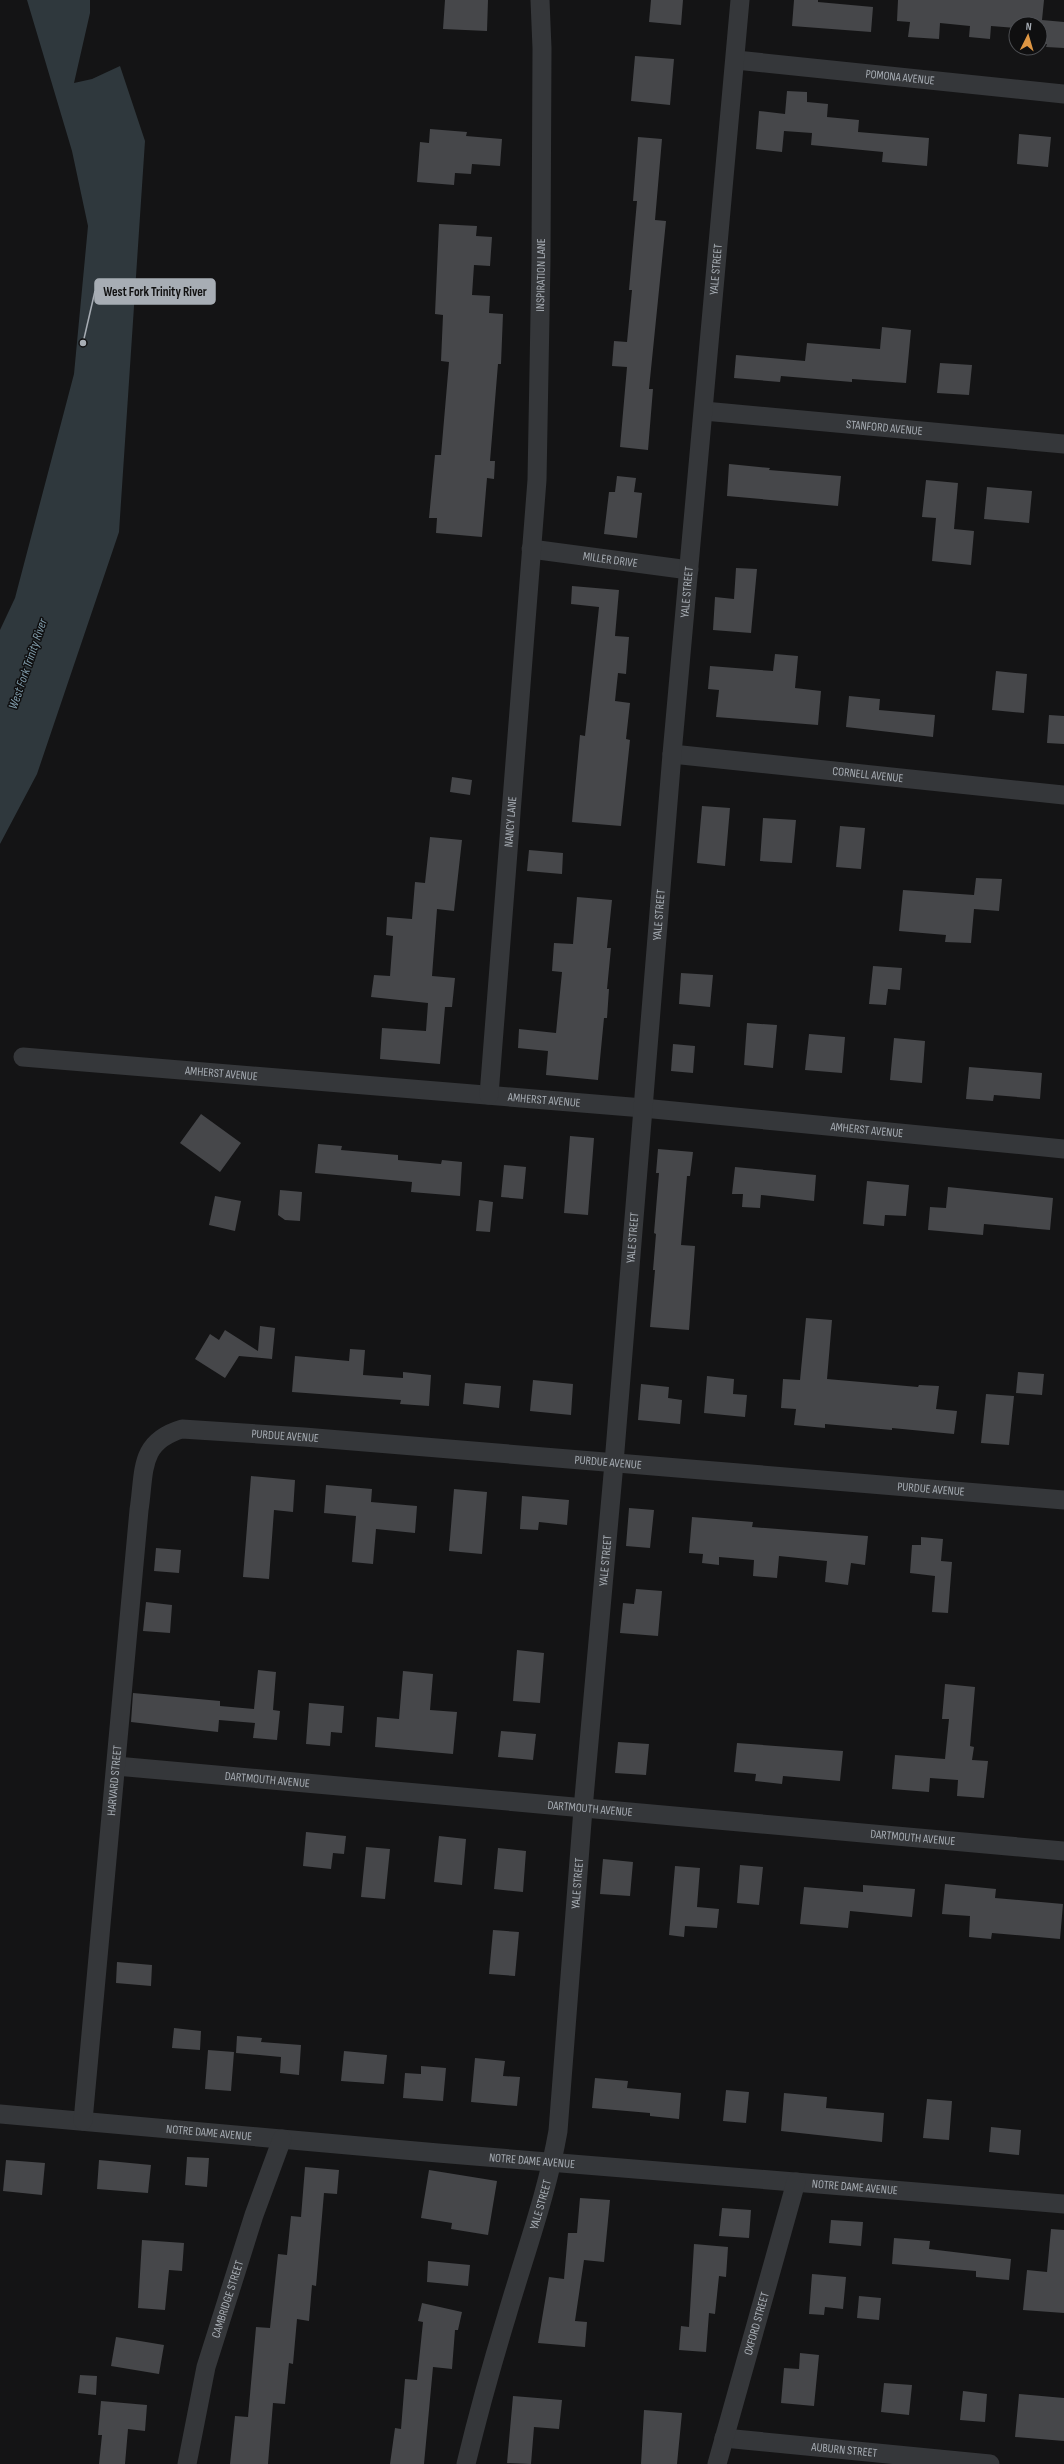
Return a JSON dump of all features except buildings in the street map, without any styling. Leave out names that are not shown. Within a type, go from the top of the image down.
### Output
[{"type":"street","name":"INSPIRATION LANE","points":[[531,549],[537,480],[541,260],[542,48],[540,0]]},
{"type":"street","name":"YALE STREET","points":[[466,2464],[507,2314],[535,2228],[553,2161],[558,2131],[583,1809],[614,1463],[672,754],[736,60],[740,0]]},
{"type":"street","name":"POMONA AVENUE","points":[[736,60],[1064,94]]},
{"type":"street","name":"STANFORD AVENUE","points":[[704,410],[1064,444]]},
{"type":"street","name":"MILLER DRIVE","points":[[531,549],[689,570]]},
{"type":"street","name":"NANCY LANE","points":[[489,1095],[531,549]]},
{"type":"street","name":"CORNELL AVENUE","points":[[672,754],[1064,795]]},
{"type":"street","name":"AMHERST AVENUE","points":[[23,1057],[643,1108],[1064,1149]]},
{"type":"street","name":"PURDUE AVENUE","points":[[156,1442],[166,1434],[182,1429],[312,1438],[1064,1500]]},
{"type":"street","name":"HARVARD STREET","points":[[83,2121],[140,1510],[148,1452],[156,1442]]},
{"type":"street","name":"DARTMOUTH AVENUE","points":[[116,1766],[1064,1851]]},
{"type":"street","name":"NOTRE DAME AVENUE","points":[[0,2114],[438,2153],[553,2161],[1064,2204]]},
{"type":"street","name":"CAMBRIDGE STREET","points":[[187,2464],[206,2367],[254,2215],[282,2139]]},
{"type":"street","name":"OXFORD STREET","points":[[717,2464],[796,2182]]},
{"type":"street","name":"AUBURN STREET","points":[[724,2438],[990,2464]]},
{"type":"water","points":[[27,0],[90,0],[90,13],[74,83],[92,79],[120,66],[145,141],[119,532],[37,774],[0,844],[0,630],[15,598],[74,374],[88,226],[72,151]]},
{"type":"place","name":"West Fork Trinity River","points":[[83,343]]}]
